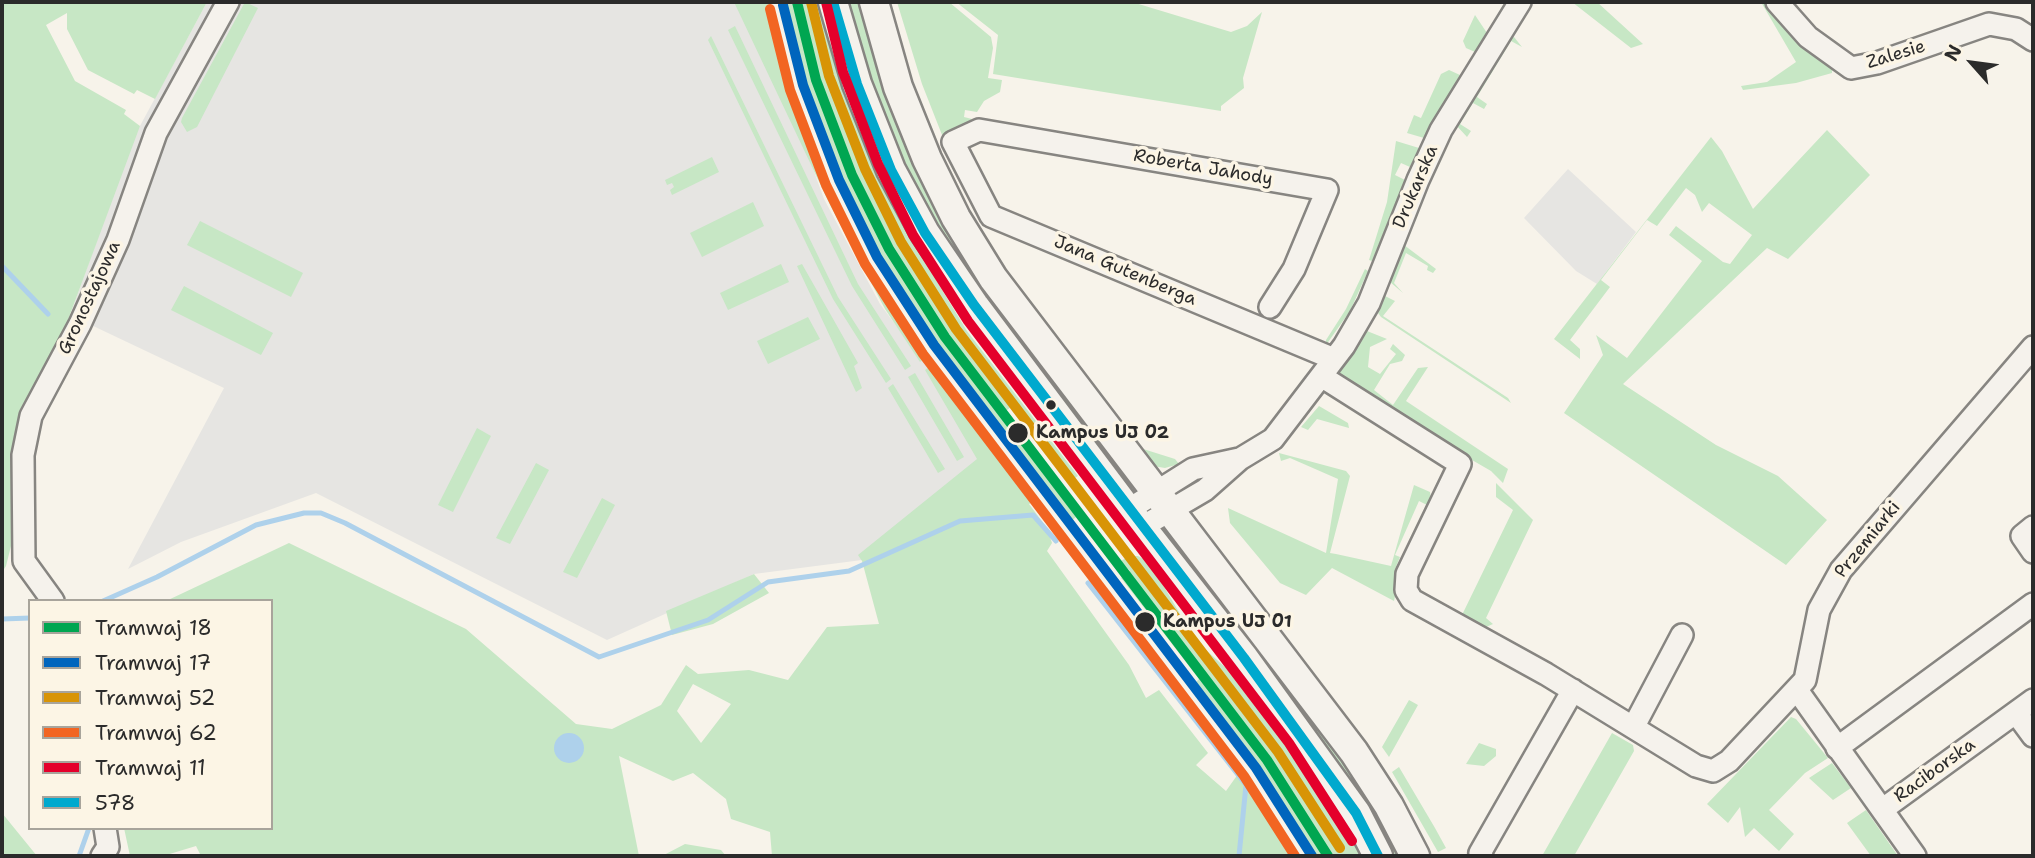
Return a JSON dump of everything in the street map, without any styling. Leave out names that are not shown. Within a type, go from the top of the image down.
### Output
[{"type":"main road","points":[[833,2],[866,109],[891,170],[925,233],[974,305],[1244,658],[1348,802],[1378,856]]},
{"type":"main road","points":[[874,2],[898,87],[927,159],[956,218],[993,278],[1354,752],[1389,806],[1415,856]]},
{"type":"street","name":"Gronostajowa","points":[[51,599],[24,561],[23,455],[31,416],[80,324],[118,240],[156,133],[228,2]]},
{"type":"street","name":"Drukarska","points":[[1135,518],[1162,501],[1205,490],[1240,459],[1277,436],[1334,359],[1369,303],[1441,130],[1520,2]]},
{"type":"street","name":"Zalesie","points":[[1777,2],[1808,37],[1851,68],[1877,63],[1989,24],[2016,29],[2033,40]]},
{"type":"street","name":"Roberta Jahody","points":[[953,142],[979,130],[1327,190],[1294,269],[1270,307]]},
{"type":"street","name":"Jana Gutenberga","points":[[953,142],[991,216],[1334,359]]},
{"type":"street","name":"Przemiarki","points":[[1321,376],[1460,464],[1405,580],[1406,590],[1412,600],[1573,690],[1696,766],[1713,771],[1729,761],[1805,680],[1819,610],[1841,570],[2033,347]]},
{"type":"street","points":[[2033,527],[2022,536],[2033,552]]},
{"type":"street","points":[[1837,748],[2033,604]]},
{"type":"street","points":[[1634,726],[1682,635]]},
{"type":"street","points":[[1482,856],[1480,853],[1573,690]]},
{"type":"street","points":[[1797,690],[1882,809]]},
{"type":"street","name":"Raciborska","points":[[1915,856],[1882,809],[2033,700]]},
{"type":"street","points":[[2016,712],[2033,736]]},
{"type":"street","points":[[103,856],[108,847],[105,830]]},
{"type":"shaded area","points":[[207,2],[761,2],[765,37],[824,199],[880,304],[1029,503],[862,560],[754,574],[607,640],[316,493],[181,542],[128,569],[224,388],[70,315],[134,137]]},
{"type":"shaded area","points":[[1568,169],[1636,232],[1597,284],[1576,271],[1524,218]]},
{"type":"green space","points":[[2,2],[207,2],[155,99],[137,90],[134,94],[88,70],[67,29],[67,13],[46,25],[75,81],[126,110],[124,114],[140,126],[65,328],[24,413],[17,522],[6,566],[2,572]]},
{"type":"green space","points":[[245,2],[258,8],[197,127],[187,132],[181,122],[182,118]]},
{"type":"green space","points":[[734,2],[769,2],[790,86],[821,172],[870,272],[926,357],[920,362],[885,309],[830,205]]},
{"type":"green space","points":[[782,2],[823,2],[877,162],[939,285],[967,331],[1078,476],[1071,481],[1014,405],[1000,415],[1076,517],[1069,523],[938,352],[895,288],[864,233],[814,119]]},
{"type":"green space","points":[[842,2],[865,2],[1002,306],[998,309],[929,219],[905,176]]},
{"type":"green space","points":[[897,2],[949,2],[991,37],[993,48],[988,78],[1002,80],[1000,92],[984,101],[977,112],[965,110],[964,117],[972,119],[944,140],[922,84]]},
{"type":"green space","points":[[956,2],[1132,2],[1231,32],[1247,26],[1262,12],[1243,78],[1244,88],[1221,106],[1221,111],[993,74],[998,35]]},
{"type":"green space","points":[[1572,2],[1597,2],[1643,44],[1631,48]]},
{"type":"green space","points":[[1761,2],[1770,2],[1832,66],[1832,73],[1796,83],[1743,90],[1741,86],[1767,82],[1796,62]]},
{"type":"green space","points":[[1475,15],[1487,33],[1475,52],[1466,48],[1463,41]]},
{"type":"green space","points":[[735,26],[858,284],[911,366],[905,370],[852,286],[728,30]]},
{"type":"green space","points":[[711,36],[838,297],[891,379],[886,383],[833,299],[708,40]]},
{"type":"green space","points":[[1514,37],[1522,47],[1511,41],[1477,97],[1487,104],[1484,109],[1473,103],[1460,124],[1471,131],[1467,137],[1456,125],[1511,38]]},
{"type":"green space","points":[[1449,70],[1460,75],[1424,138],[1407,133],[1414,115],[1421,118],[1441,74]]},
{"type":"green space","points":[[1827,130],[1870,175],[1788,259],[1767,248],[1623,384],[1716,445],[1778,476],[1827,520],[1786,565],[1564,413],[1603,355],[1596,335],[1627,358],[1702,261],[1669,235],[1676,226],[1723,262],[1730,264],[1752,235],[1709,203],[1702,212],[1695,195],[1686,188],[1657,226],[1647,220],[1601,280],[1610,287],[1570,340],[1580,349],[1580,359],[1554,339],[1711,137],[1722,151],[1753,209]]},
{"type":"green space","points":[[1396,141],[1419,148],[1410,167],[1401,163],[1395,175],[1405,180],[1372,261],[1369,260],[1387,202]]},
{"type":"green space","points":[[712,157],[719,172],[672,195],[670,190],[674,187],[672,183],[667,185],[665,180]]},
{"type":"green space","points":[[753,202],[764,226],[702,257],[690,233]]},
{"type":"green space","points":[[200,221],[303,273],[291,297],[187,245]]},
{"type":"green space","points":[[1404,245],[1436,269],[1433,273],[1427,270],[1428,266],[1406,253],[1394,283],[1403,293],[1390,282]]},
{"type":"green space","points":[[781,264],[789,282],[728,310],[720,293]]},
{"type":"green space","points":[[802,264],[858,363],[854,366],[862,388],[856,392],[797,266]]},
{"type":"green space","points":[[1365,269],[1368,271],[1350,311],[1326,345],[1326,340],[1346,309]]},
{"type":"green space","points":[[184,286],[273,333],[261,355],[171,310]]},
{"type":"green space","points":[[1385,296],[1395,301],[1383,316],[1508,398],[1511,403],[1381,317],[1378,313]]},
{"type":"green space","points":[[808,317],[820,339],[768,364],[757,341]]},
{"type":"green space","points":[[1367,331],[1387,339],[1370,347],[1368,367],[1380,374],[1396,354],[1390,349],[1393,344],[1405,355],[1402,361],[1390,364],[1374,390],[1393,405],[1418,368],[1428,367],[1406,401],[1508,469],[1503,483],[1491,471],[1472,460],[1466,461],[1337,376]]},
{"type":"green space","points":[[932,365],[1033,502],[1029,504],[1047,528],[1052,543],[1047,551],[1129,665],[1146,698],[1159,690],[1208,753],[1196,765],[1226,791],[1238,774],[1297,856],[772,856],[770,832],[731,819],[726,799],[693,773],[673,781],[619,756],[639,856],[201,856],[196,846],[163,856],[130,856],[124,830],[273,830],[273,599],[170,599],[289,543],[466,629],[576,724],[612,729],[661,705],[686,665],[698,674],[749,670],[788,680],[827,627],[879,624],[858,555],[977,459],[925,370]],"holes":[[[693,684],[731,704],[701,743],[677,711]]]},
{"type":"green space","points":[[915,373],[964,457],[957,461],[908,377]]},
{"type":"green space","points":[[893,384],[945,469],[938,473],[888,388]]},
{"type":"green space","points":[[1319,406],[1348,423],[1349,428],[1317,419],[1308,430],[1301,427]]},
{"type":"green space","points":[[477,428],[491,436],[453,512],[438,505]]},
{"type":"green space","points":[[1140,448],[1175,459],[1179,464],[1165,468],[1153,466]]},
{"type":"green space","points":[[1279,453],[1346,471],[1350,476],[1330,553],[1391,566],[1414,485],[1430,492],[1431,500],[1427,505],[1419,501],[1395,555],[1400,557],[1395,569],[1400,571],[1394,601],[1332,568],[1306,595],[1280,583],[1230,523],[1228,508],[1326,553],[1338,479],[1290,458],[1281,461]]},
{"type":"green space","points":[[536,463],[549,470],[510,544],[496,538]]},
{"type":"green space","points":[[1496,483],[1533,520],[1486,618],[1493,624],[1486,627],[1462,615],[1513,510],[1496,497]]},
{"type":"green space","points":[[602,498],[615,505],[577,578],[563,572]]},
{"type":"green space","points":[[1129,556],[1138,556],[1150,563],[1196,641],[1237,678],[1241,675],[1328,789],[1368,856],[1311,856],[1240,747],[1193,685],[1199,679],[1121,578],[1130,571],[1121,561]]},
{"type":"green space","points":[[754,574],[769,593],[713,624],[672,635],[666,611]]},
{"type":"green space","points":[[1264,664],[1335,743],[1405,856],[1390,856]]},
{"type":"green space","points":[[1409,700],[1418,705],[1389,757],[1382,747]]},
{"type":"green space","points":[[1791,717],[1796,719],[1828,758],[1805,773],[1769,810],[1794,834],[1779,851],[1754,828],[1745,837],[1740,807],[1728,823],[1707,804]]},
{"type":"green space","points":[[1612,733],[1633,745],[1634,751],[1574,856],[1542,856]]},
{"type":"green space","points":[[1479,743],[1496,749],[1496,756],[1484,766],[1466,764]]},
{"type":"green space","points":[[1832,763],[1851,788],[1833,800],[1809,778]]},
{"type":"green space","points":[[1399,767],[1446,848],[1438,852],[1392,772]]},
{"type":"green space","points":[[1866,810],[1898,856],[1871,856],[1847,823]]},
{"type":"green space","points":[[2,813],[37,856],[2,856]]},
{"type":"green space","points":[[685,844],[721,850],[726,856],[662,856]]},
{"type":"water","points":[[569,733],[579,738],[584,748],[579,758],[569,763],[559,758],[554,748],[559,738]]},
{"type":"waterway","points":[[2,266],[48,314]]},
{"type":"waterway","points":[[108,599],[157,577],[256,525],[304,513],[321,513],[345,523],[599,657],[708,620],[768,582],[849,571],[960,521],[1033,515],[1056,541]]},
{"type":"waterway","points":[[1088,583],[1246,785],[1239,856]]},
{"type":"waterway","points":[[2,619],[28,618]]},
{"type":"waterway","points":[[79,856],[88,830]]},
{"type":"tram line","name":"18","points":[[797,2],[816,80],[852,175],[889,249],[945,337],[1267,760],[1328,856]]},
{"type":"tram line","name":"52","points":[[811,2],[829,76],[865,169],[901,242],[956,329],[1278,752],[1340,848]]},
{"type":"tram line","name":"11","points":[[826,2],[843,72],[878,164],[913,235],[968,321],[1289,743],[1352,841]]},
{"type":"tram line","name":"17","points":[[783,5],[803,85],[839,180],[877,257],[934,345],[1256,768],[1312,856]]},
{"type":"tram line","name":"62","points":[[770,9],[790,90],[826,185],[865,264],[923,354],[1244,776],[1295,856]]},
{"type":"transit line","name":"578","points":[[833,2],[857,84],[891,170],[925,233],[974,305],[1244,658],[1356,813],[1378,856]]},
{"type":"place","name":"Kampus UJ 02","points":[[1018,433]]},
{"type":"place","name":"Kampus UJ 01","points":[[1145,622]]}]
